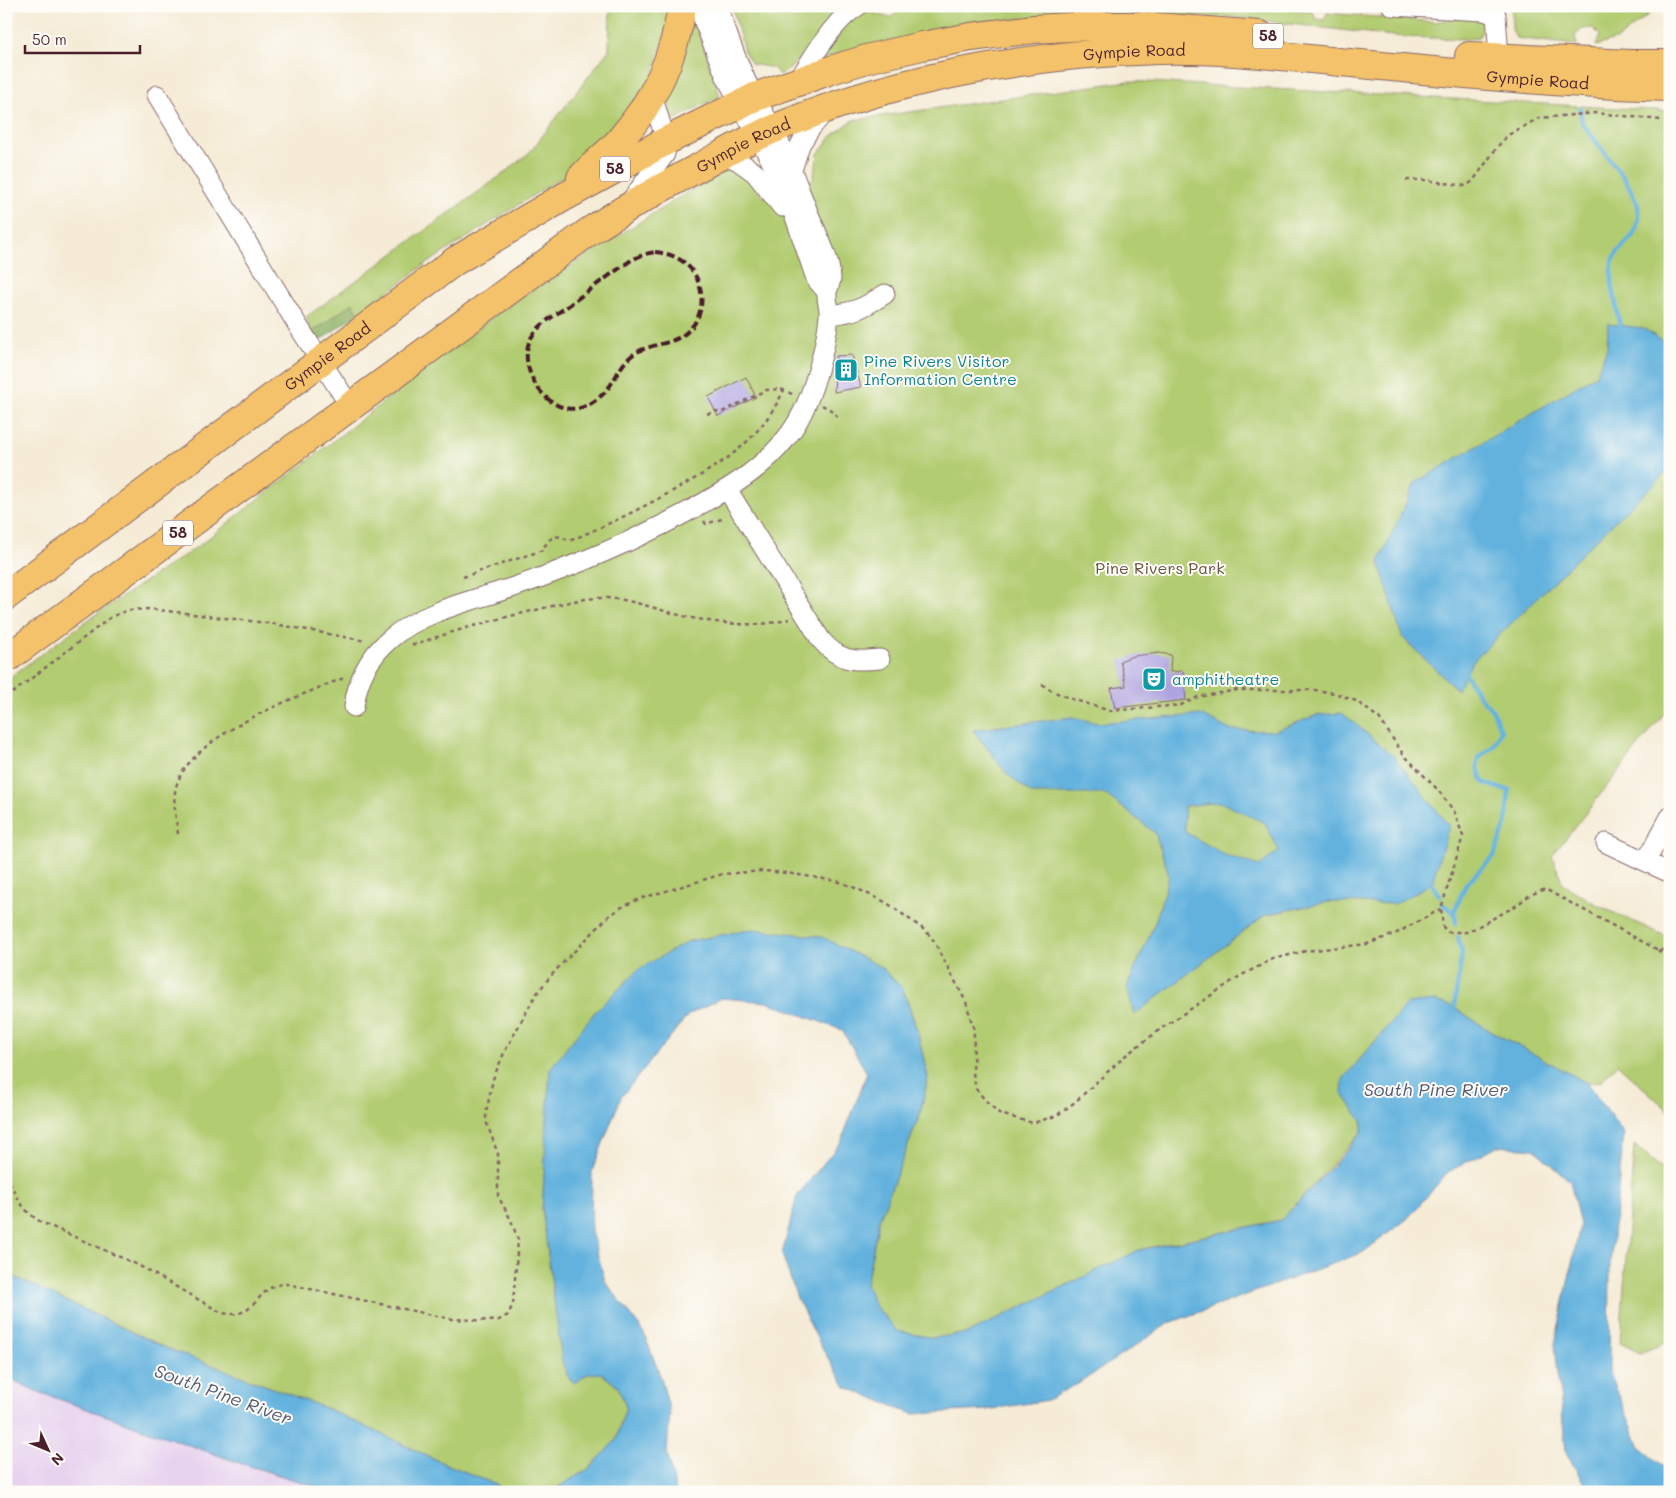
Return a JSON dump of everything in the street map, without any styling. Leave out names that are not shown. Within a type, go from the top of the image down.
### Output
[{"type":"highway","points":[[564,197],[637,120],[661,77],[674,43],[682,6]]},
{"type":"highway","name":"Gympie Road","points":[[6,596],[455,261],[564,197],[666,141],[747,101],[846,65],[922,46],[971,37],[1034,29],[1088,26],[1143,26],[1197,30],[1499,58],[1670,64]]},
{"type":"highway","name":"Gympie Road","points":[[6,659],[542,266],[626,207],[721,155],[766,133],[828,108],[887,90],[975,68],[1059,56],[1159,50],[1225,51],[1462,74],[1623,86],[1670,87]]},
{"type":"street","points":[[354,708],[358,684],[364,671],[387,642],[407,627],[447,609],[598,556],[658,528],[727,489],[764,463],[784,441],[798,421],[819,366],[830,315],[827,292],[831,280],[824,253],[792,170],[766,133],[715,49],[700,6]]},
{"type":"street","points":[[718,6],[747,101]]},
{"type":"street","points":[[796,83],[827,37],[858,6]]},
{"type":"street","name":"Gympie Road","points":[[1392,6],[1484,11],[1496,15],[1499,58]]},
{"type":"street","points":[[157,95],[319,361],[350,406]]},
{"type":"street","points":[[652,95],[666,141]]},
{"type":"street","points":[[792,170],[800,145],[810,129],[828,108]]},
{"type":"street","points":[[766,133],[770,159],[795,217],[816,279],[827,292]]},
{"type":"street","name":"Gympie Road","points":[[626,207],[665,154],[666,141]]},
{"type":"street","points":[[721,155],[737,160],[754,172],[779,205],[795,217]]},
{"type":"street","points":[[830,315],[853,312],[885,294]]},
{"type":"street","points":[[727,489],[828,649],[837,656],[851,660],[880,659]]},
{"type":"street","points":[[1646,861],[1670,817]]},
{"type":"street","points":[[1606,843],[1670,873]]},
{"type":"path","points":[[1406,180],[1425,180],[1466,186],[1473,181],[1508,135],[1539,118],[1596,113],[1670,122]]},
{"type":"path","points":[[707,414],[715,411],[722,412],[766,390],[774,388],[784,390],[826,407],[839,418]]},
{"type":"path","points":[[463,577],[543,550],[550,538],[555,536],[560,536],[569,542],[602,528],[706,473],[736,451],[757,432],[774,410],[784,390]]},
{"type":"path","points":[[178,834],[173,801],[178,781],[189,763],[206,748],[229,731],[271,707],[364,671]]},
{"type":"path","points":[[1042,684],[1052,691],[1072,699],[1110,711],[1180,705],[1198,697],[1238,690],[1315,690],[1335,693],[1356,700],[1379,718],[1403,754],[1438,790],[1454,811],[1463,836],[1441,908],[1443,927],[1448,932],[1468,932],[1514,908],[1530,894],[1545,889],[1658,950],[1670,960]]},
{"type":"path","points":[[6,1175],[22,1206],[41,1222],[138,1264],[222,1313],[231,1315],[249,1309],[272,1286],[287,1284],[451,1319],[497,1321],[508,1315],[513,1304],[518,1240],[511,1220],[498,1196],[498,1154],[486,1121],[493,1079],[504,1052],[535,996],[550,976],[609,916],[639,899],[722,874],[763,871],[786,872],[838,881],[887,903],[926,931],[934,941],[966,1002],[974,1030],[973,1073],[976,1089],[984,1100],[1000,1114],[1033,1123],[1056,1116],[1126,1055],[1162,1028],[1240,976],[1274,959],[1306,951],[1367,944],[1395,934],[1441,908]]},
{"type":"path","points":[[1658,950],[1670,950]]},
{"type":"shaded area","points":[[6,1377],[36,1391],[240,1463],[334,1492],[6,1492]]},
{"type":"green space","points":[[610,6],[673,6],[652,79],[585,162],[423,266],[359,313],[352,304],[311,333],[306,317],[503,174],[530,152],[609,50]]},
{"type":"green space","points":[[732,6],[848,6],[792,67],[779,75],[774,68],[752,64],[744,51]]},
{"type":"green space","points":[[906,6],[1262,6],[1313,12],[1316,19],[1324,20],[1327,13],[1435,22],[1465,16],[1480,17],[1487,24],[1478,38],[1466,39],[1402,37],[1230,17],[1090,14],[967,23],[838,54],[819,61],[855,14],[867,11],[890,18]]},
{"type":"green space","points":[[1512,6],[1584,6],[1653,11],[1618,39],[1596,46],[1600,35],[1593,28],[1582,29],[1575,36],[1577,45],[1516,38],[1512,29]]},
{"type":"green space","points":[[693,15],[720,96],[672,121],[665,105],[664,93]]},
{"type":"green space","name":"Pine Rivers Park","points":[[1129,81],[1670,111],[1670,706],[1552,856],[1563,884],[1599,906],[1670,938],[1670,1112],[1617,1064],[1601,1081],[1587,1083],[1487,1029],[1454,1007],[1342,1093],[1363,1121],[1362,1132],[1281,1220],[1139,1250],[969,1333],[933,1338],[897,1331],[875,1306],[866,1284],[879,1220],[920,1114],[928,1077],[917,1030],[903,989],[881,967],[594,1012],[588,1374],[601,1373],[618,1387],[626,1407],[616,1440],[590,1468],[555,1489],[513,1492],[434,1459],[328,1409],[166,1348],[6,1273],[6,680],[92,617],[197,547],[507,306],[719,172],[741,173],[764,197],[813,180],[818,154],[832,136],[853,120]]},
{"type":"green space","points":[[353,303],[359,313],[318,342],[311,333]]},
{"type":"green space","points":[[1634,1145],[1670,1176],[1670,1341],[1640,1353],[1620,1343]]},
{"type":"water","points":[[1608,324],[1643,328],[1670,346],[1670,469],[1473,661],[1457,690],[1402,637],[1379,562],[1415,483],[1596,375],[1607,348]]},
{"type":"water","points":[[1342,713],[1393,755],[1449,826],[1432,883],[1395,904],[1328,902],[1265,915],[1134,1015],[1127,987],[1156,920],[1169,875],[1155,833],[1105,794],[1032,794],[1007,774],[973,730],[1072,717],[1097,723],[1201,715],[1230,730],[1275,731],[1317,715]],"holes":[[[1220,802],[1265,823],[1279,851],[1259,866],[1225,855],[1185,832],[1184,806]]]},
{"type":"water","name":"South Pine River","points":[[753,929],[822,937],[881,967],[903,989],[917,1030],[928,1077],[920,1114],[879,1220],[866,1284],[875,1306],[897,1331],[933,1338],[968,1333],[1139,1250],[1281,1220],[1346,1152],[1362,1132],[1362,1121],[1342,1093],[1343,1079],[1407,1004],[1435,1001],[1454,1007],[1487,1029],[1587,1083],[1624,1134],[1610,1264],[1609,1371],[1640,1447],[1670,1472],[1670,1492],[1588,1492],[1566,1452],[1555,1344],[1580,1225],[1570,1181],[1534,1149],[1497,1146],[1448,1172],[1407,1219],[1362,1253],[1169,1323],[1090,1376],[1048,1400],[986,1410],[913,1414],[846,1387],[823,1350],[797,1298],[782,1254],[797,1196],[841,1142],[867,1073],[842,1030],[767,1002],[722,998],[688,1015],[621,1097],[592,1171],[591,1231],[605,1281],[643,1331],[661,1378],[670,1412],[667,1452],[676,1492],[522,1492],[555,1489],[590,1468],[616,1440],[626,1407],[618,1387],[601,1373],[588,1374],[574,1383],[568,1377],[562,1361],[542,1209],[550,1069],[595,1012],[639,969],[689,941]]},
{"type":"water","name":"South Pine River","points":[[6,1273],[166,1348],[328,1409],[434,1459],[513,1492],[334,1492],[240,1463],[36,1391],[6,1377]]},
{"type":"building","name":"Pine Rivers Visitor Information Centre","points":[[852,355],[861,387],[834,392],[836,356]]},
{"type":"building","points":[[746,377],[756,397],[718,416],[708,397]]},
{"type":"building","name":"amphitheatre","points":[[1160,653],[1171,655],[1170,672],[1183,671],[1186,700],[1115,708],[1111,688],[1126,686],[1120,661],[1133,656]]},
{"type":"waterway","points":[[1580,108],[1582,123],[1626,181],[1638,205],[1638,221],[1634,234],[1617,253],[1612,263],[1612,283],[1621,332]]},
{"type":"waterway","points":[[1456,923],[1454,912],[1466,884],[1494,856],[1506,824],[1509,790],[1483,782],[1477,766],[1480,756],[1493,747],[1501,731],[1493,711],[1479,696],[1465,671]]},
{"type":"waterway","points":[[1428,879],[1439,895]]},
{"type":"waterway","points":[[1442,904],[1454,912]]},
{"type":"waterway","points":[[1455,1011],[1462,953],[1458,937]]},
{"type":"railway","points":[[655,252],[674,257],[686,264],[693,272],[701,290],[702,301],[696,320],[690,329],[676,339],[644,349],[629,358],[607,390],[592,403],[580,408],[556,405],[537,387],[531,375],[527,362],[527,350],[531,338],[538,328],[548,320],[633,259],[655,252]]},
{"type":"place","name":"Pine Rivers Visitor Information Centre","points":[[846,370]]},
{"type":"place","name":"amphitheatre","points":[[1154,679]]}]
